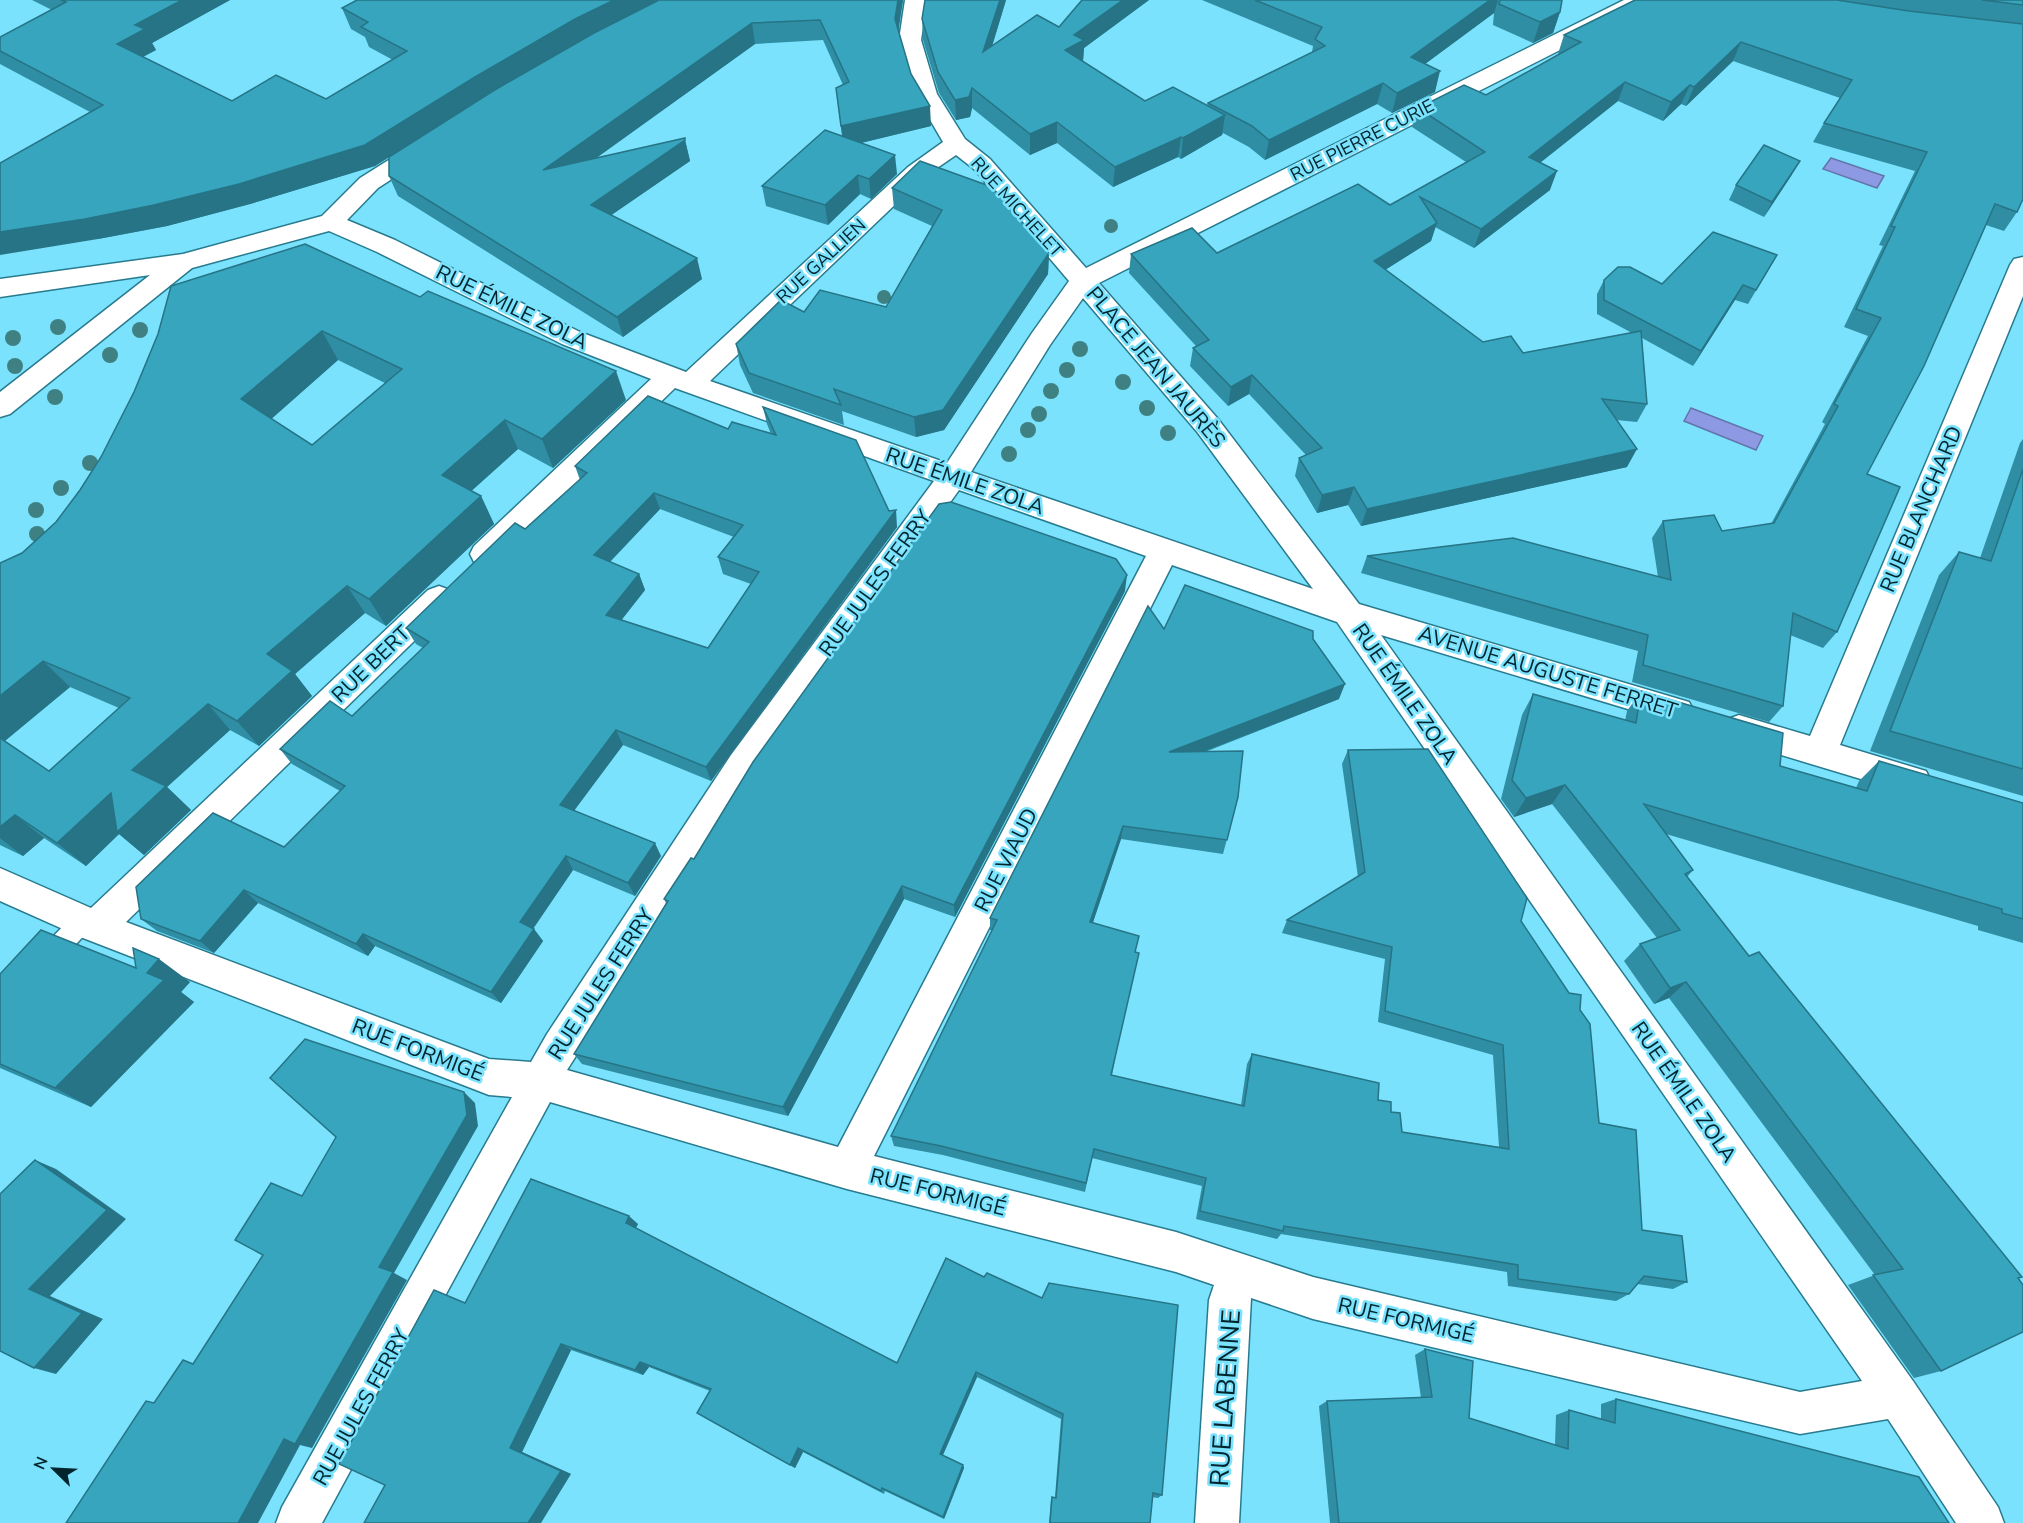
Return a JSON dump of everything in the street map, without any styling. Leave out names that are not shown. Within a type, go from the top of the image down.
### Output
[{"type":"street","name":"RUE MICHELET","points":[[916,0],[910,40],[926,94],[956,144],[982,164],[1083,280]]},
{"type":"street","name":"RUE PIERRE CURIE","points":[[1083,280],[1641,0]]},
{"type":"street","points":[[0,288],[183,262],[331,222],[369,183],[444,135]]},
{"type":"street","name":"RUE GALLIEN","points":[[681,380],[916,172],[956,144]]},
{"type":"street","name":"RUE ÉMILE ZOLA","points":[[331,222],[386,246],[571,338],[681,380],[953,477],[1348,613],[1898,1396],[1982,1523]]},
{"type":"street","points":[[0,407],[183,262]]},
{"type":"street","name":"RUE BLANCHARD","points":[[1821,754],[1829,728],[2023,265]]},
{"type":"street","name":"PLACE JEAN JAURÈS","points":[[953,477],[1041,339],[1083,280],[1208,426],[1348,613]]},
{"type":"street","name":"RUE BERT","points":[[90,924],[681,380]]},
{"type":"street","name":"RUE JULES FERRY","points":[[298,1523],[540,1081],[743,765],[953,477]]},
{"type":"street","name":"RUE VIAUD","points":[[847,1169],[1164,551]]},
{"type":"street","name":"AVENUE AUGUSTE FERRET","points":[[1348,613],[1944,790]]},
{"type":"street","name":"RUE FORMIGÉ","points":[[0,884],[90,924],[489,1077],[540,1081],[847,1169],[1176,1252],[1313,1298],[1800,1413],[1898,1396]]},
{"type":"street","name":"RUE LABENNE","points":[[1217,1523],[1230,1300],[1238,1274]]},
{"type":"lane","points":[[30,976],[90,924]]},
{"type":"water","points":[[1831,158],[1884,176],[1877,188],[1823,169]]},
{"type":"water","points":[[1691,408],[1763,436],[1756,450],[1684,421]]},
{"type":"building","points":[[61,0],[182,0],[135,25],[145,29],[117,44],[232,101],[276,75],[326,99],[407,51],[361,27],[368,22],[342,8],[357,0],[614,0],[575,19],[475,77],[365,145],[239,184],[154,205],[85,219],[0,232],[0,163],[103,105],[0,51],[0,37],[66,2]]},
{"type":"building","points":[[659,0],[898,0],[895,19],[911,74],[930,106],[841,126],[836,88],[849,82],[820,20],[752,23],[543,170],[685,138],[591,205],[697,258],[617,317],[389,176],[389,157],[493,91],[594,33]]},
{"type":"building","points":[[925,0],[1000,0],[983,52],[1037,15],[1059,27],[1082,0],[1123,0],[1074,35],[1084,40],[1065,50],[1145,101],[1173,87],[1225,115],[1183,138],[1115,167],[1057,122],[1030,134],[972,88],[969,97],[955,100],[938,72],[922,19]]},
{"type":"building","points":[[1255,0],[1490,0],[1411,57],[1440,71],[1397,93],[1383,83],[1269,140],[1252,126],[1208,103],[1325,46],[1315,39],[1322,27]]},
{"type":"building","points":[[1500,0],[1562,0],[1560,12],[1540,22],[1499,4]]},
{"type":"building","points":[[1635,0],[1837,0],[2023,24],[2023,199],[2017,212],[1995,204],[1924,366],[1867,474],[1900,487],[1837,632],[1793,613],[1783,706],[1643,665],[1648,635],[1367,556],[1513,538],[1671,580],[1663,521],[1714,515],[1722,531],[1774,523],[1838,406],[1834,404],[1881,318],[1856,309],[1895,227],[1891,226],[1927,152],[1824,123],[1852,80],[1741,42],[1694,87],[1690,85],[1671,102],[1625,82],[1529,157],[1557,171],[1481,229],[1420,197],[1437,223],[1374,261],[1483,342],[1511,336],[1523,353],[1641,331],[1647,404],[1602,399],[1637,449],[1367,509],[1354,487],[1322,495],[1299,458],[1322,448],[1252,375],[1231,387],[1193,348],[1209,340],[1131,254],[1192,228],[1217,253],[1358,184],[1390,205],[1485,152],[1418,108],[1464,85],[1486,95],[1581,42],[1564,35]]},
{"type":"building","points":[[1982,0],[2023,0],[2023,5]]},
{"type":"building","points":[[825,130],[895,155],[869,179],[858,175],[825,205],[762,186]]},
{"type":"building","points":[[1764,145],[1800,161],[1772,202],[1736,185]]},
{"type":"building","points":[[920,161],[992,187],[1049,253],[943,410],[914,417],[834,389],[841,405],[749,373],[736,344],[781,300],[804,312],[820,290],[886,307],[942,210],[892,188]]},
{"type":"building","points":[[1713,232],[1777,255],[1756,290],[1743,285],[1701,351],[1604,300],[1604,280],[1618,267],[1630,267],[1662,284]]},
{"type":"building","points":[[305,244],[420,297],[428,291],[616,371],[542,439],[505,420],[442,475],[481,496],[369,599],[347,586],[267,654],[292,671],[237,721],[208,704],[132,770],[166,786],[117,832],[111,793],[57,843],[15,815],[0,827],[0,738],[49,771],[130,698],[43,661],[0,696],[0,563],[22,553],[56,522],[101,457],[134,392],[158,334],[171,286]],"holes":[[[322,331],[402,369],[312,445],[241,399]]]},
{"type":"building","points":[[648,396],[728,429],[732,422],[776,435],[763,407],[856,440],[889,511],[896,510],[706,767],[616,730],[560,805],[655,843],[628,883],[566,856],[520,922],[534,929],[491,992],[363,934],[356,944],[244,890],[200,941],[141,919],[136,887],[213,813],[284,847],[345,786],[280,749],[330,701],[352,716],[429,642],[406,628],[515,523],[525,529],[587,473],[575,466]],"holes":[[[654,493],[743,525],[718,557],[759,572],[708,648],[606,615],[639,574],[594,555]]]},
{"type":"building","points":[[2023,469],[2023,769],[1890,731],[1959,552],[1991,561]]},
{"type":"building","points":[[951,502],[1116,559],[1127,575],[954,905],[902,886],[783,1107],[574,1054],[668,901],[664,899],[691,858],[694,859],[753,762],[939,504]]},
{"type":"building","points":[[1185,585],[1313,631],[1313,639],[1345,684],[1169,752],[1243,751],[1238,797],[1227,840],[1123,826],[1090,922],[1139,936],[1135,952],[1139,953],[1111,1075],[1244,1106],[1252,1054],[1379,1083],[1378,1100],[1391,1102],[1391,1112],[1400,1113],[1402,1132],[1509,1149],[1503,1045],[1385,1011],[1392,947],[1287,920],[1365,872],[1348,750],[1428,749],[1527,898],[1521,921],[1569,993],[1581,995],[1580,1010],[1590,1024],[1599,1123],[1636,1130],[1642,1230],[1682,1236],[1687,1282],[1644,1276],[1629,1294],[1518,1279],[1518,1265],[1284,1226],[1283,1231],[1200,1211],[1206,1178],[1094,1149],[1086,1183],[941,1146],[891,1136],[997,920],[990,918],[1148,606],[1164,629]]},
{"type":"building","points":[[1641,691],[1783,733],[1780,766],[1867,791],[1879,761],[2023,803],[2023,919],[2002,913],[2002,909],[1644,804],[1693,870],[1685,874],[1749,956],[1759,952],[2022,1277],[2018,1278],[2023,1285],[2023,1332],[1941,1371],[1873,1275],[1903,1269],[1686,982],[1670,988],[1640,944],[1680,930],[1565,785],[1526,798],[1512,780],[1533,694],[1636,723]]},
{"type":"building","points":[[41,930],[136,968],[133,948],[159,959],[147,973],[164,980],[55,1088],[0,1064],[0,974]]},
{"type":"building","points":[[305,1039],[464,1092],[467,1115],[379,1267],[393,1272],[295,1444],[284,1439],[238,1523],[66,1523],[146,1401],[154,1403],[183,1360],[193,1364],[263,1255],[235,1240],[271,1183],[302,1196],[336,1137],[270,1078]]},
{"type":"building","points":[[35,1160],[107,1210],[29,1289],[82,1313],[34,1368],[0,1351],[0,1194]]},
{"type":"building","points":[[531,1179],[629,1216],[626,1223],[897,1363],[946,1258],[984,1277],[987,1273],[1042,1298],[1049,1283],[1178,1305],[1162,1495],[1153,1493],[1150,1523],[1050,1523],[1052,1497],[1056,1498],[1063,1414],[976,1372],[940,1454],[963,1465],[943,1517],[882,1488],[881,1491],[798,1448],[790,1465],[697,1413],[711,1389],[640,1362],[635,1370],[561,1344],[510,1448],[561,1471],[528,1523],[364,1523],[385,1485],[339,1464],[434,1290],[465,1303]]},
{"type":"building","points":[[1425,1349],[1473,1361],[1469,1418],[1568,1449],[1569,1410],[1615,1423],[1616,1399],[1919,1477],[1949,1523],[1339,1523],[1327,1401],[1432,1397]]}]
